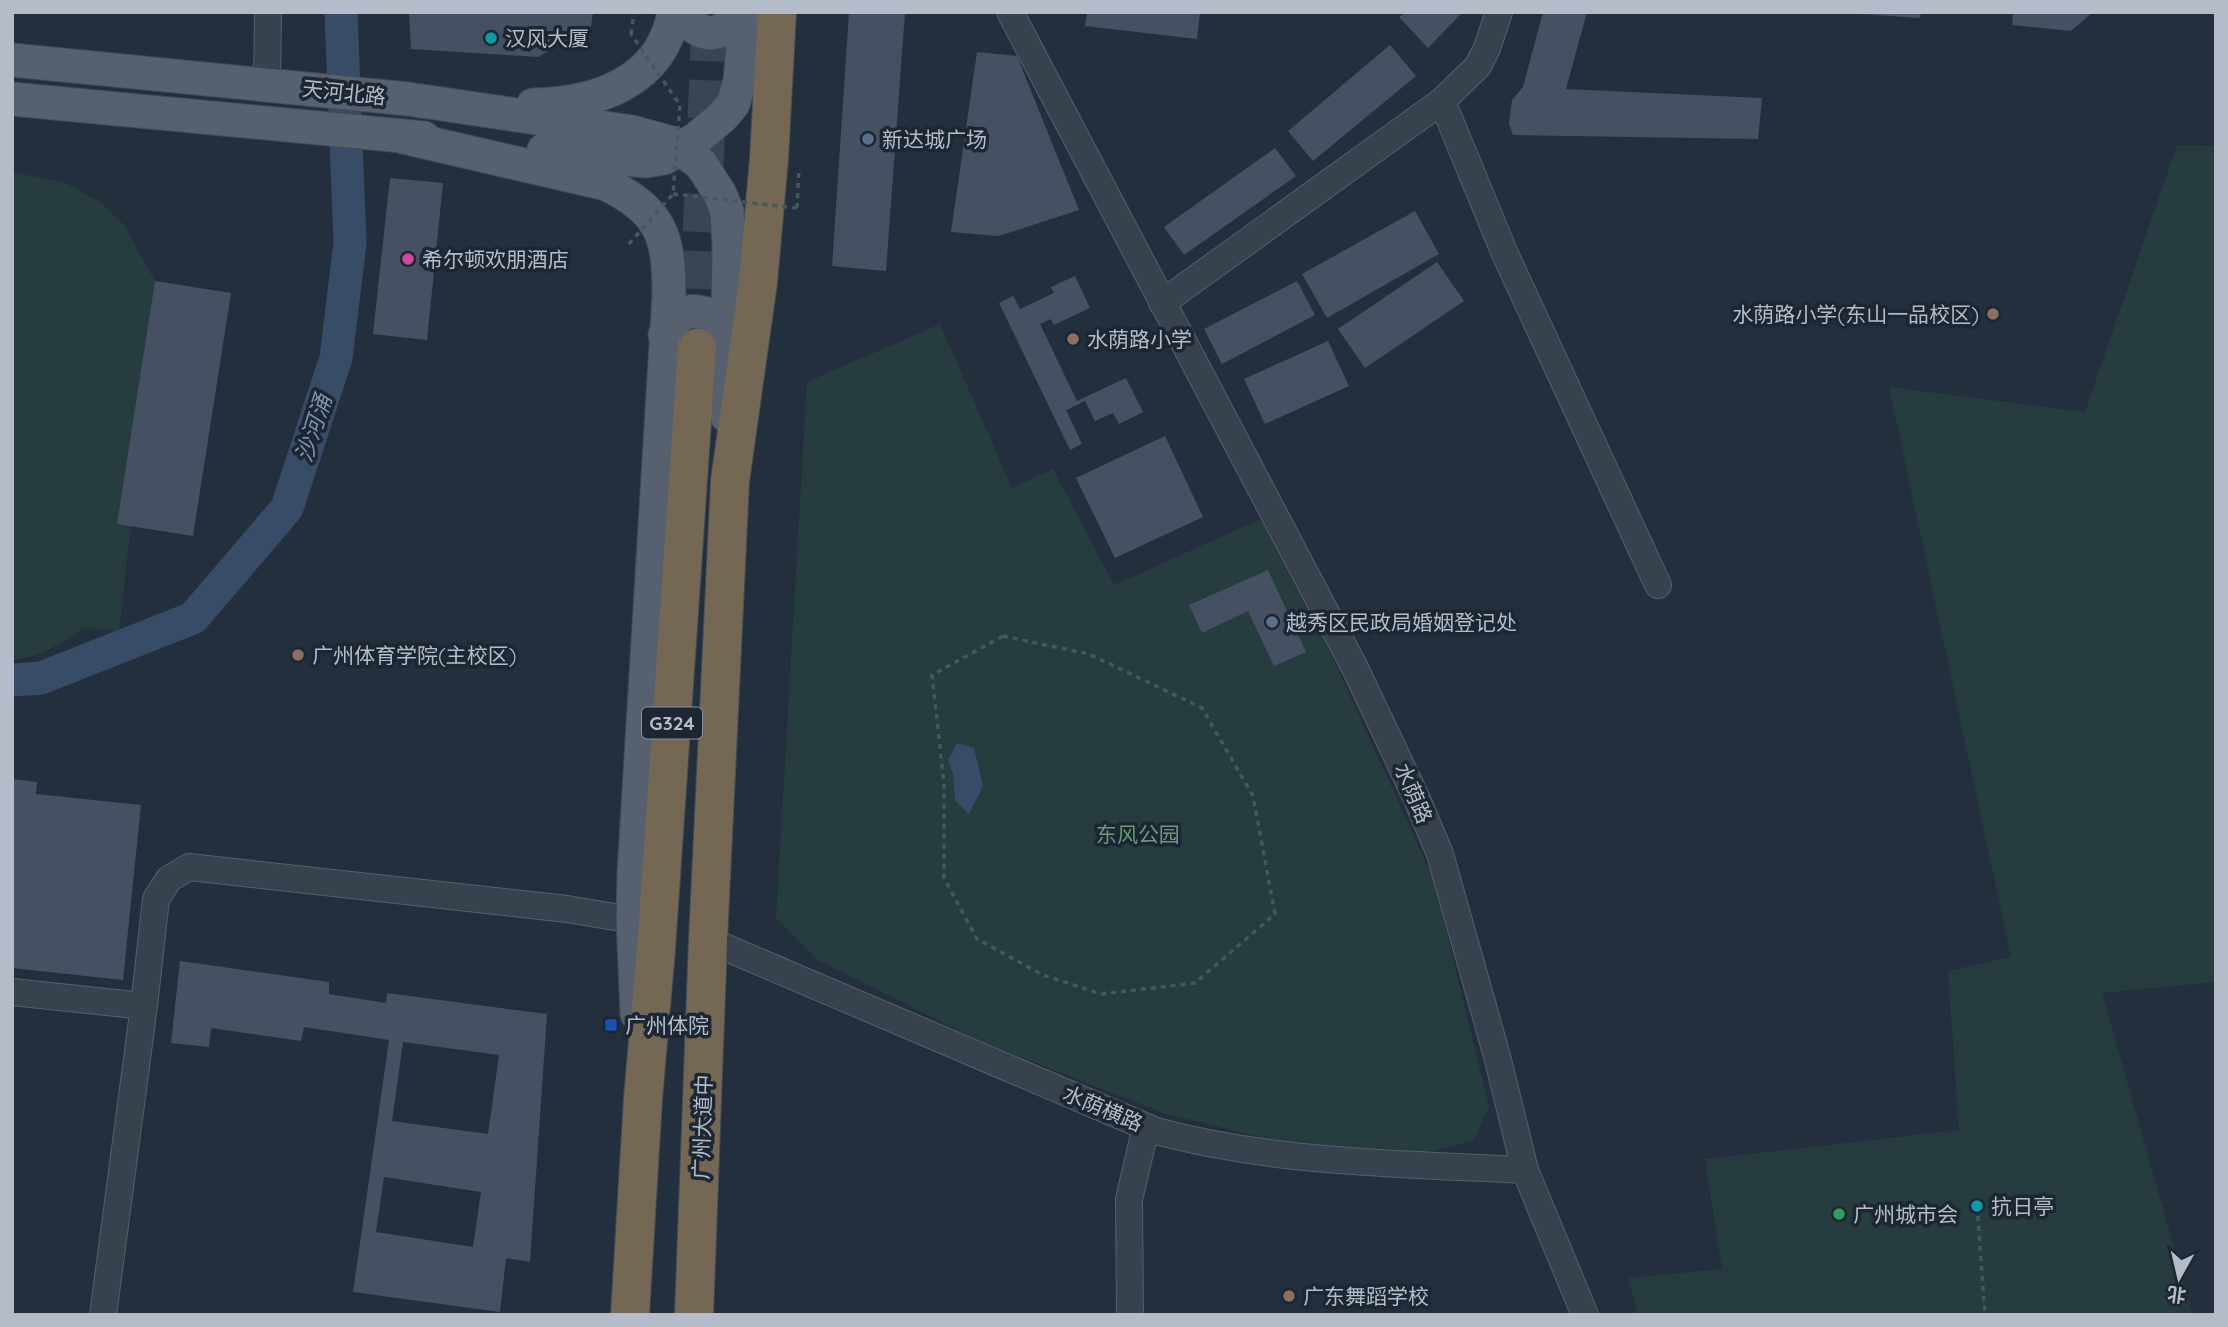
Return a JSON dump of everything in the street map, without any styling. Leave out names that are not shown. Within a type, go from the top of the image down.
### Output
[{"type":"highway","name":"G324","points":[[708,940],[730,481],[758,282],[769,159],[777,12]]},
{"type":"highway","name":"G324","points":[[631,1315],[643,1099],[656,949],[696,341]]},
{"type":"highway","name":"广州大道中","points":[[694,1315],[708,940]]},
{"type":"main road","points":[[408,99],[533,105],[564,104],[606,94],[627,83],[655,56],[671,29],[674,12]]},
{"type":"main road","points":[[683,12],[692,25],[702,32],[713,33],[734,23],[740,12]]},
{"type":"main road","points":[[672,150],[711,127],[733,104],[740,81],[746,12]]},
{"type":"main road","name":"天河北路","points":[[12,60],[408,99],[632,132],[672,150]]},
{"type":"main road","name":"天河北路","points":[[12,99],[646,161],[672,150]]},
{"type":"main road","points":[[403,137],[606,184],[631,196],[645,209],[665,241],[669,296],[696,341],[726,414],[730,481]]},
{"type":"main road","points":[[643,1099],[633,920],[696,341],[729,246],[727,211],[720,194],[701,164],[672,150]]},
{"type":"street","points":[[267,85],[268,12]]},
{"type":"street","name":"水荫路","points":[[1010,12],[1355,668],[1416,797],[1443,866],[1497,1056],[1525,1170],[1585,1315]]},
{"type":"street","points":[[1163,303],[1441,101],[1478,66],[1499,12]]},
{"type":"street","points":[[1441,101],[1505,254],[1658,585]]},
{"type":"street","points":[[103,1315],[156,899],[169,879],[188,867],[567,909],[633,920]]},
{"type":"street","name":"水荫横路","points":[[708,940],[1146,1127],[1192,1140],[1381,1163],[1525,1170]]},
{"type":"street","points":[[12,992],[144,1006]]},
{"type":"street","points":[[1130,1315],[1129,1199],[1146,1127]]},
{"type":"path","points":[[629,244],[673,194],[680,105],[631,34],[635,12]]},
{"type":"path","points":[[673,194],[797,208],[799,168]]},
{"type":"path","points":[[1003,636],[1089,654],[1202,708],[1253,796],[1275,914],[1195,983],[1101,994],[1042,975],[976,939],[944,878],[944,784],[932,675],[1003,636]]},
{"type":"path","points":[[1978,1206],[1985,1315]]},
{"type":"green space","points":[[2177,145],[2216,146],[2216,982],[2102,993],[2193,1315],[1637,1315],[1629,1278],[1722,1269],[1705,1159],[1959,1130],[1948,971],[2011,957],[1889,387],[2085,412]]},
{"type":"green space","points":[[12,172],[66,183],[100,202],[124,225],[155,281],[155,311],[119,631],[83,628],[50,649],[12,661]]},
{"type":"green space","name":"东风公园","points":[[940,324],[1012,488],[1053,469],[1114,585],[1261,519],[1329,650],[1434,880],[1489,1107],[1473,1141],[1407,1157],[1298,1146],[1166,1114],[980,1041],[816,959],[776,918],[807,382]]},
{"type":"water","points":[[957,743],[974,748],[983,786],[969,814],[955,800],[953,774],[948,760]]},
{"type":"building","name":"汉风大厦","points":[[409,12],[593,12],[591,27],[538,57],[411,49]]},
{"type":"building","name":"新达城广场","points":[[849,12],[905,12],[886,271],[832,266]]},
{"type":"building","points":[[1087,12],[1200,12],[1197,39],[1085,26]]},
{"type":"building","points":[[1407,12],[1463,12],[1428,48],[1399,17]]},
{"type":"building","points":[[1543,12],[1587,12],[1566,89],[1762,98],[1758,139],[1513,135],[1509,124],[1512,100],[1523,87]]},
{"type":"building","points":[[1861,12],[1921,12],[1920,18]]},
{"type":"building","points":[[2013,12],[2093,12],[2071,31],[2012,25]]},
{"type":"building","points":[[1390,45],[1416,76],[1313,161],[1288,131]]},
{"type":"building","points":[[977,52],[1017,56],[1079,210],[999,236],[951,232]]},
{"type":"building","points":[[1275,148],[1296,176],[1184,255],[1164,227]]},
{"type":"building","name":"希尔顿欢朋酒店","points":[[390,178],[443,183],[427,340],[373,334]]},
{"type":"building","points":[[1415,211],[1439,254],[1327,318],[1302,274]]},
{"type":"building","points":[[1437,262],[1464,301],[1365,368],[1338,329]]},
{"type":"building","points":[[1075,276],[1090,308],[1054,325],[1051,319],[1040,324],[1077,401],[1126,378],[1143,412],[1119,424],[1113,413],[1095,421],[1085,401],[1066,410],[1082,444],[1070,450],[999,303],[1013,296],[1020,309],[1054,293],[1051,287]]},
{"type":"building","points":[[155,281],[231,293],[193,536],[117,524]]},
{"type":"building","points":[[1297,281],[1315,315],[1222,364],[1204,329]]},
{"type":"building","points":[[1328,341],[1349,386],[1265,424],[1244,379]]},
{"type":"building","points":[[1165,436],[1203,517],[1115,558],[1076,478]]},
{"type":"building","name":"越秀区民政局婚姻登记处","points":[[1268,570],[1306,652],[1274,666],[1248,611],[1202,633],[1189,605]]},
{"type":"building","points":[[12,779],[37,782],[36,794],[141,805],[123,980],[12,968]]},
{"type":"building","points":[[180,961],[329,982],[329,994],[386,1003],[387,993],[547,1014],[530,1262],[506,1258],[500,1312],[353,1292],[389,1040],[304,1027],[301,1041],[211,1028],[209,1047],[171,1043]],"holes":[[[403,1042],[499,1055],[488,1134],[392,1121]],[[384,1177],[481,1192],[473,1247],[376,1232]]]},
{"type":"waterway","name":"沙河涌","points":[[12,680],[41,678],[193,618],[287,508],[336,358],[350,243],[341,12]]},
{"type":"tunnel","points":[[697,346],[711,12]]},
{"type":"place","name":"汉风大厦","points":[[491,38]]},
{"type":"place","name":"新达城广场","points":[[868,139]]},
{"type":"place","name":"希尔顿欢朋酒店","points":[[408,259]]},
{"type":"place","name":"水荫路小学(东山一品校区)","points":[[1993,314]]},
{"type":"place","name":"水荫路小学","points":[[1073,339]]},
{"type":"place","name":"越秀区民政局婚姻登记处","points":[[1272,622]]},
{"type":"place","name":"广州体育学院(主校区)","points":[[298,655]]},
{"type":"place","name":"广州体院","points":[[611,1025]]},
{"type":"place","name":"抗日亭","points":[[1977,1206]]},
{"type":"place","name":"广州城市会","points":[[1839,1214]]},
{"type":"place","name":"广东舞蹈学校","points":[[1289,1296]]}]
